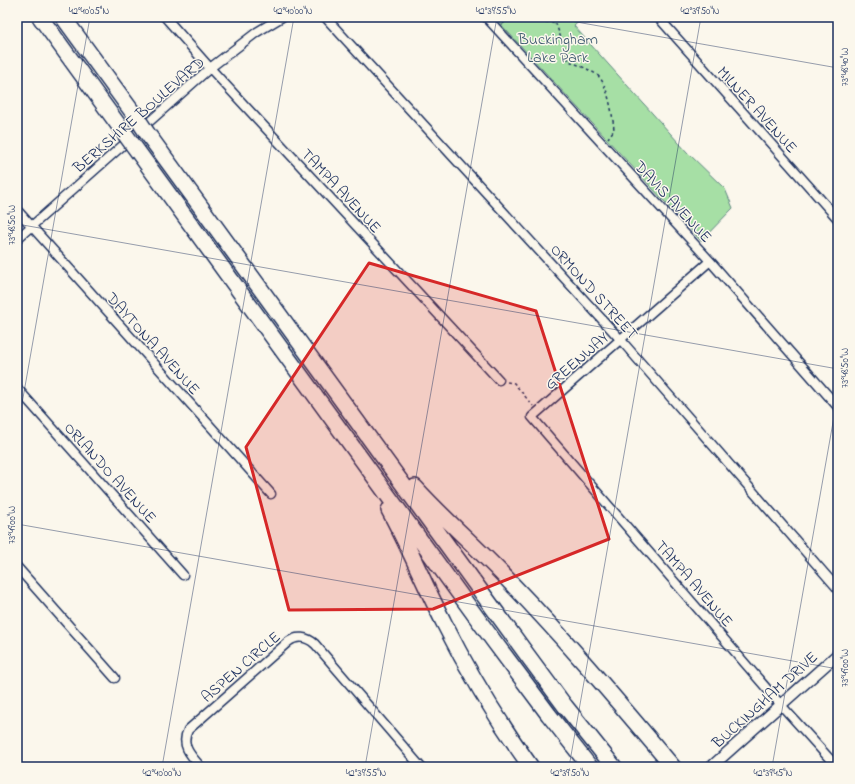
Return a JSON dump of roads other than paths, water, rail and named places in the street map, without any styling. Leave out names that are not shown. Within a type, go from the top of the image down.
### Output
[{"type":"highway","points":[[63,17],[528,656],[614,767]]},
{"type":"highway","points":[[41,18],[509,662],[590,767]]},
{"type":"highway","points":[[348,409],[427,500],[509,580],[589,667],[673,767]]},
{"type":"highway","points":[[344,436],[388,509],[444,623],[471,674],[504,728],[531,767]]},
{"type":"street","name":"TAMPA AVENUE","points":[[166,17],[210,68],[499,380]]},
{"type":"street","name":"BERKSHIRE BOULEVARD","points":[[17,239],[210,68],[257,32],[282,17]]},
{"type":"street","name":"ORMOND STREET","points":[[325,17],[620,339],[838,589]]},
{"type":"street","name":"DAVIS AVENUE","points":[[486,17],[710,261],[838,407]]},
{"type":"street","name":"MILNER AVENUE","points":[[658,17],[838,219]]},
{"type":"street","name":"DAYTONA AVENUE","points":[[17,210],[271,494]]},
{"type":"street","name":"GREENWAY","points":[[535,414],[710,261]]},
{"type":"street","name":"ORLANDO AVENUE","points":[[17,388],[183,575]]},
{"type":"street","name":"TAMPA AVENUE","points":[[535,414],[781,705],[837,767]]},
{"type":"street","points":[[17,567],[115,678]]},
{"type":"street","name":"ASPEN CIRCLE","points":[[201,767],[186,747],[185,737],[190,728],[288,642],[294,638],[302,638],[315,644],[421,767]]},
{"type":"street","name":"BUCKINGHAM DRIVE","points":[[711,767],[838,654]]},
{"type":"park label","name":"Buckingham Lake Park","points":[[558,47]]}]
